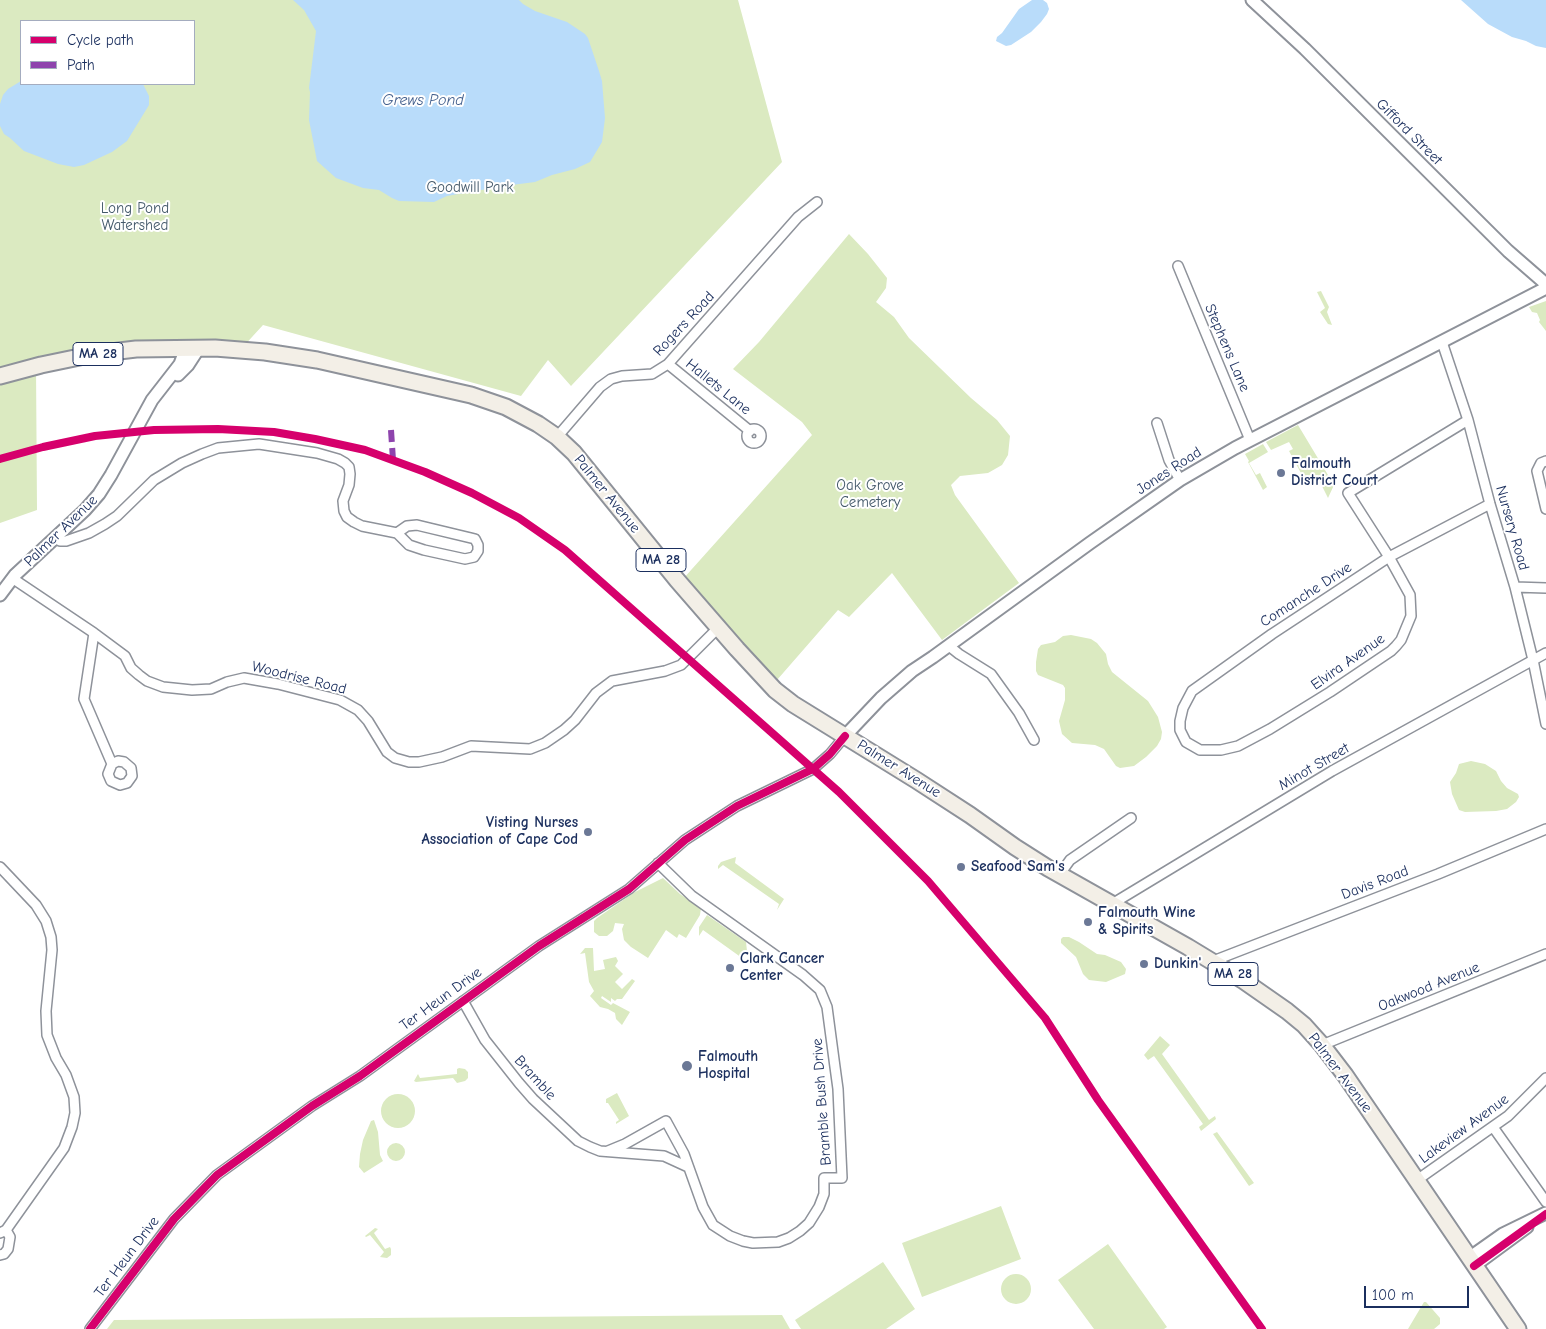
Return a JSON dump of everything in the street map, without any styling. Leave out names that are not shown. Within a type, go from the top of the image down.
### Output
[{"type":"highway","name":"MA 28","points":[[0,376],[96,354],[136,349],[193,348]]},
{"type":"highway","name":"Palmer Avenue","points":[[193,348],[266,352],[317,360],[456,392],[487,400],[514,411],[538,424],[557,438],[588,470],[718,628],[775,690],[814,718],[970,815],[1015,847],[1213,961],[1287,1011],[1304,1025],[1345,1075],[1517,1327]]},
{"type":"main road","name":"Gifford Street","points":[[1252,0],[1310,54],[1508,251],[1546,286]]},
{"type":"main road","name":"Jones Road","points":[[845,736],[894,686],[912,671],[1180,480],[1250,440],[1442,342],[1546,286]]},
{"type":"main road","name":"Palmer Avenue","points":[[0,594],[12,578],[85,510],[99,494],[152,400],[162,385],[188,365],[193,348]]},
{"type":"main road","points":[[1471,1262],[1546,1213]]},
{"type":"street","name":"Rogers Road","points":[[557,438],[600,387],[611,379],[622,376],[652,374],[668,364],[798,216],[817,202]]},
{"type":"street","name":"Stephens Lane","points":[[1178,266],[1250,440]]},
{"type":"street","name":"Nursery Road","points":[[1442,342],[1468,420],[1490,504],[1515,587],[1546,724]]},
{"type":"street","name":"Hallets Lane","points":[[668,364],[750,430]]},
{"type":"street","name":"Elvira Avenue","points":[[1186,742],[1200,750],[1221,750],[1238,746],[1270,729],[1391,651],[1401,640],[1412,608],[1410,595],[1389,557],[1348,493],[1468,420]]},
{"type":"street","points":[[1156,423],[1169,460],[1180,480]]},
{"type":"street","points":[[54,537],[60,541],[66,541],[89,533],[106,524],[164,473],[202,454],[218,448],[259,444],[318,453],[345,463],[349,467],[350,474],[349,485],[343,501],[344,511],[347,518],[362,526],[397,533],[409,544],[465,559],[474,557],[478,551],[475,539],[417,525],[407,526],[397,533]]},
{"type":"street","points":[[1546,461],[1536,471],[1546,510]]},
{"type":"street","name":"Comanche Drive","points":[[1186,742],[1180,730],[1180,721],[1183,708],[1192,691],[1272,634],[1389,557],[1490,504]]},
{"type":"street","name":"Woodrise Road","points":[[12,578],[94,632],[125,656],[132,668],[147,681],[163,687],[192,690],[211,689],[244,678],[278,684],[340,700],[358,710],[368,721],[387,752],[395,758],[408,762],[419,762],[471,746],[530,749],[545,743],[575,720],[596,693],[612,681],[666,671],[681,665],[718,628]]},
{"type":"street","points":[[1515,587],[1546,588]]},
{"type":"street","points":[[94,632],[84,699],[112,764]]},
{"type":"street","points":[[949,646],[991,674],[1019,713],[1034,740]]},
{"type":"street","name":"Minot Street","points":[[1112,904],[1332,771],[1546,653]]},
{"type":"street","name":"Ter Heun Drive","points":[[90,1329],[174,1219],[217,1176],[312,1106],[356,1079],[539,946],[629,889],[686,840],[721,816],[813,769],[830,754],[845,736]]},
{"type":"street","points":[[1060,874],[1070,860],[1130,818]]},
{"type":"street","name":"Davis Road","points":[[1213,961],[1438,874],[1546,829]]},
{"type":"street","name":"Bramble Bush Drive","points":[[608,1151],[625,1144],[666,1121],[684,1154],[703,1207],[714,1224],[730,1236],[743,1242],[778,1242],[800,1231],[809,1223],[819,1207],[824,1194],[824,1178],[842,1178],[838,1089],[824,997],[818,987],[692,896],[658,863]]},
{"type":"street","points":[[0,867],[36,904],[46,921],[51,937],[52,950],[46,1011],[47,1035],[74,1097],[75,1113],[64,1148],[3,1231],[10,1237],[8,1249],[4,1254],[0,1255]]},
{"type":"street","name":"Oakwood Avenue","points":[[1322,1045],[1546,954]]},
{"type":"street","name":"Bramble","points":[[463,1001],[491,1048],[533,1099],[578,1141],[593,1149],[630,1154],[656,1154],[688,1167]]},
{"type":"street","name":"Lakeview Avenue","points":[[1417,1180],[1493,1127],[1522,1104],[1546,1078]]},
{"type":"street","points":[[1493,1127],[1546,1202]]},
{"type":"green space","name":"Goodwill Park","points":[[0,0],[738,0],[782,162],[571,386],[548,360],[521,396],[263,325],[241,349],[181,350],[36,366],[37,510],[0,523]]},
{"type":"green space","name":"Oak Grove Cemetery","points":[[849,234],[887,278],[886,288],[876,302],[894,317],[909,338],[971,398],[997,420],[1010,436],[1008,455],[1002,465],[988,473],[960,476],[951,485],[955,495],[1019,583],[942,640],[892,573],[849,617],[838,610],[777,680],[683,579],[812,435],[802,422],[733,369],[759,342]]},
{"type":"green space","points":[[1321,291],[1329,307],[1327,312],[1332,325],[1328,324],[1320,312],[1325,308],[1317,292]]},
{"type":"green space","points":[[1546,301],[1546,331],[1539,322],[1537,313],[1532,312],[1529,307]]},
{"type":"green space","points":[[1298,425],[1334,485],[1328,498],[1319,480],[1309,484],[1304,474],[1302,475],[1289,451],[1293,449],[1289,442],[1271,450],[1266,442]]},
{"type":"green space","points":[[1263,444],[1268,452],[1249,463],[1256,475],[1260,473],[1267,487],[1263,490],[1248,462],[1245,454]]},
{"type":"green space","points":[[1071,635],[1091,639],[1097,643],[1106,654],[1112,672],[1148,701],[1158,717],[1162,732],[1161,739],[1146,757],[1134,766],[1120,768],[1116,766],[1104,749],[1095,745],[1072,743],[1062,734],[1059,721],[1065,700],[1065,688],[1063,685],[1038,675],[1036,662],[1038,649],[1041,645],[1055,642],[1063,636]]},
{"type":"green space","points":[[1471,761],[1485,764],[1496,771],[1507,788],[1518,794],[1519,797],[1516,802],[1507,809],[1496,811],[1465,812],[1459,810],[1452,794],[1450,782],[1459,764]]},
{"type":"green space","points":[[736,857],[735,863],[784,899],[777,910],[779,904],[723,865],[718,869],[721,862]]},
{"type":"green space","points":[[663,878],[680,894],[701,908],[700,915],[686,938],[679,934],[677,938],[666,930],[648,958],[624,940],[622,929],[624,924],[615,923],[613,931],[607,936],[599,936],[594,932],[594,921],[597,918],[635,892]]},
{"type":"green space","points":[[707,915],[746,942],[747,951],[742,958],[703,930],[699,936],[699,927]]},
{"type":"green space","points":[[1063,937],[1069,937],[1097,954],[1105,955],[1121,962],[1126,969],[1125,974],[1106,982],[1089,980],[1083,974],[1076,957],[1061,943]]},
{"type":"green space","points":[[585,948],[593,948],[594,971],[605,969],[603,960],[616,957],[618,961],[615,966],[623,974],[615,982],[622,989],[632,979],[635,981],[622,999],[615,1001],[611,998],[611,1002],[602,996],[601,998],[611,1005],[613,1003],[630,1012],[622,1025],[616,1019],[615,1013],[600,1007],[590,996],[594,991],[589,982],[585,953],[580,954]]},
{"type":"green space","points":[[1160,1036],[1170,1045],[1162,1054],[1209,1120],[1215,1116],[1216,1119],[1201,1131],[1199,1127],[1203,1124],[1154,1056],[1148,1060],[1144,1055]]},
{"type":"green space","points":[[457,1069],[465,1069],[468,1072],[468,1078],[465,1081],[457,1083],[453,1078],[414,1081],[418,1074],[420,1078],[457,1074]]},
{"type":"green space","points":[[617,1093],[629,1116],[616,1124],[619,1120],[608,1103],[606,1103],[606,1099]]},
{"type":"green space","points":[[398,1094],[405,1095],[410,1099],[414,1104],[414,1118],[410,1123],[405,1127],[398,1128],[391,1127],[386,1123],[382,1118],[381,1111],[382,1104],[386,1099],[391,1095]]},
{"type":"green space","points":[[374,1120],[378,1132],[380,1155],[383,1161],[364,1173],[359,1167],[360,1154],[363,1140],[371,1121]]},
{"type":"green space","points":[[1217,1132],[1254,1183],[1249,1186],[1213,1134]]},
{"type":"green space","points":[[396,1143],[402,1146],[405,1152],[402,1158],[396,1161],[390,1158],[387,1152],[390,1146]]},
{"type":"green space","points":[[1001,1206],[1021,1259],[922,1297],[902,1243]]},
{"type":"green space","points":[[375,1228],[378,1229],[374,1233],[385,1249],[390,1247],[391,1249],[391,1255],[387,1258],[380,1257],[384,1252],[370,1235],[365,1236]]},
{"type":"green space","points":[[1108,1244],[1167,1327],[1164,1329],[1094,1329],[1058,1280]]},
{"type":"green space","points":[[883,1262],[915,1309],[886,1329],[801,1329],[795,1320]]},
{"type":"green space","points":[[1016,1274],[1027,1278],[1031,1289],[1027,1300],[1016,1304],[1005,1300],[1001,1289],[1005,1278]]},
{"type":"green space","points":[[1424,1302],[1440,1318],[1440,1324],[1434,1329],[1408,1329]]},
{"type":"green space","points":[[782,1315],[790,1329],[107,1329],[114,1320]]},
{"type":"water","name":"Grews Pond","points":[[293,0],[519,0],[535,11],[567,22],[588,38],[602,81],[605,118],[602,142],[590,162],[575,169],[535,182],[447,196],[434,202],[399,201],[379,190],[363,188],[336,178],[317,161],[309,120],[309,88],[316,31],[304,10]]},
{"type":"water","points":[[1032,0],[1043,0],[1047,3],[1049,9],[1041,22],[1031,32],[1011,45],[1006,46],[996,41],[997,37],[1019,9]]},
{"type":"water","points":[[1461,0],[1546,0],[1546,48],[1512,37],[1488,24]]},
{"type":"water","points":[[20,82],[20,85],[144,85],[149,96],[149,105],[127,141],[112,152],[84,165],[74,167],[58,164],[24,151],[4,134],[0,126],[0,104],[3,95],[8,89]]},
{"type":"marked path","points":[[391,430],[393,460]]},
{"type":"cycle path","points":[[0,459],[43,447],[95,436],[154,430],[218,429],[274,432],[365,450],[425,472],[472,493],[519,518],[565,550],[839,792],[928,881],[1045,1018],[1098,1100],[1262,1329]]},
{"type":"cycle path","points":[[90,1329],[174,1219],[217,1175],[312,1106],[360,1076],[539,946],[629,889],[685,840],[737,806],[813,769],[830,754],[845,736]]},
{"type":"cycle path","points":[[1474,1266],[1546,1214]]},
{"type":"place","name":"Falmouth District Court","points":[[1281,473]]},
{"type":"place","name":"Visting Nurses Association of Cape Cod","points":[[588,832]]},
{"type":"place","name":"Seafood Sam's","points":[[961,867]]},
{"type":"place","name":"Falmouth Wine & Spirits","points":[[1088,922]]},
{"type":"place","name":"Dunkin'","points":[[1144,964]]},
{"type":"place","name":"Clark Cancer Center","points":[[730,968]]},
{"type":"place","name":"Falmouth Hospital","points":[[687,1066]]},
{"type":"park label","name":"Long Pond Watershed","points":[[135,218]]}]
